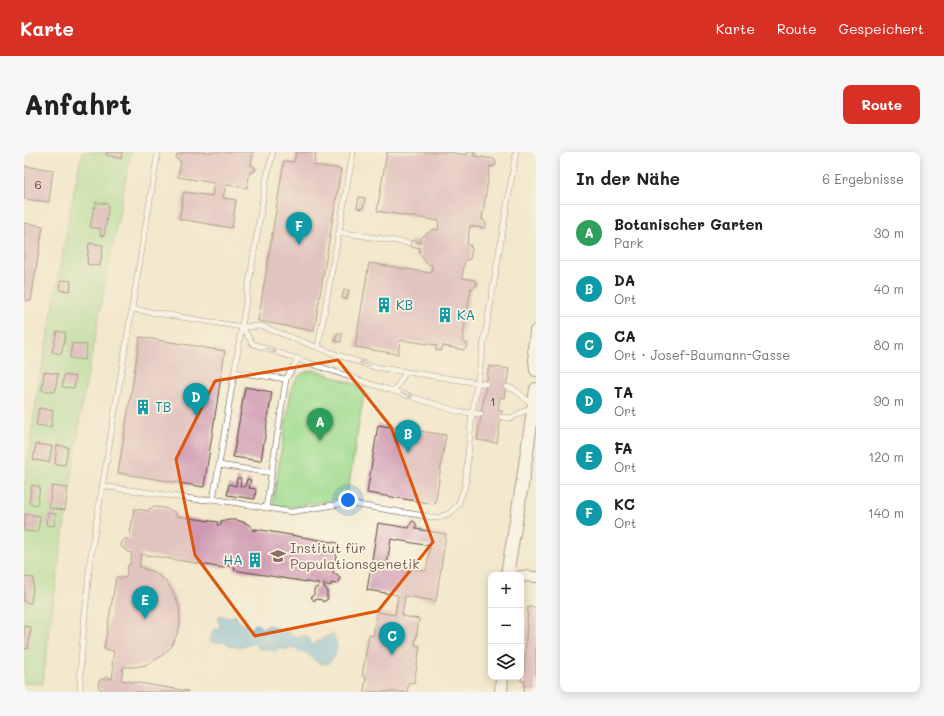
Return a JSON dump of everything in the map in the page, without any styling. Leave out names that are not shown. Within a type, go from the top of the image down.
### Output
[{"type":"street","points":[[536,331],[534,349],[536,370]]},
{"type":"street","points":[[508,572],[535,406],[536,389]]},
{"type":"street","points":[[524,576],[536,577]]},
{"type":"street","points":[[502,680],[502,692]]},
{"type":"lane","points":[[80,692],[81,658],[90,560],[158,152]]},
{"type":"lane","points":[[213,500],[266,180],[273,152]]},
{"type":"lane","points":[[318,347],[353,152]]},
{"type":"lane","points":[[102,486],[200,500],[213,500],[291,512],[346,503],[437,518],[450,513],[458,505],[464,486],[472,413],[516,152]]},
{"type":"lane","points":[[339,232],[408,243]]},
{"type":"lane","points":[[132,309],[242,327],[261,326],[374,367],[486,384]]},
{"type":"lane","points":[[242,327],[253,344],[460,412],[481,414]]},
{"type":"lane","points":[[266,508],[286,379],[298,359]]},
{"type":"lane","points":[[234,372],[286,379]]},
{"type":"lane","points":[[394,391],[406,372]]},
{"type":"lane","points":[[501,417],[511,418],[535,406],[514,388],[506,387]]},
{"type":"lane","points":[[219,465],[272,473]]},
{"type":"highlighted area","points":[[338,360],[391,427],[433,542],[378,611],[255,636],[195,555],[176,459],[215,381]]},
{"type":"green space","points":[[82,152],[131,152],[83,399],[42,684],[24,683],[24,490],[35,407]]},
{"type":"green space","points":[[313,370],[365,388],[347,495],[345,498],[300,506],[274,505],[273,501],[292,386],[300,375]]},
{"type":"water","points":[[236,615],[238,621],[251,629],[254,624],[259,625],[262,629],[269,625],[279,630],[286,630],[295,636],[307,636],[311,645],[326,636],[333,634],[337,646],[336,653],[328,664],[321,664],[314,660],[306,652],[300,652],[294,647],[286,650],[281,647],[274,651],[257,648],[254,642],[246,646],[238,647],[230,646],[226,643],[214,643],[210,641],[213,630],[220,628],[218,620],[219,616],[229,618]]},
{"type":"building","points":[[107,152],[122,152],[121,159],[106,155]]},
{"type":"building","points":[[182,152],[253,152],[251,165],[256,168],[253,173],[250,172],[247,188],[226,185],[223,198],[236,200],[232,228],[179,219],[184,192],[212,196],[214,183],[178,177],[181,161],[176,159],[177,154],[182,154]]},
{"type":"building","points":[[296,152],[316,152],[314,165],[341,169],[314,331],[258,321],[284,161],[294,162]]},
{"type":"building","points":[[387,152],[449,152],[467,155],[467,152],[475,152],[474,156],[494,159],[496,162],[496,165],[493,167],[490,166],[482,220],[486,223],[486,226],[483,228],[470,226],[467,245],[471,245],[470,247],[472,248],[470,259],[465,260],[462,278],[475,280],[477,283],[474,288],[471,288],[462,341],[467,344],[464,350],[443,346],[441,351],[436,350],[436,345],[400,340],[398,354],[355,347],[369,263],[431,273],[432,265],[427,264],[419,253],[420,247],[413,248],[410,244],[411,241],[414,240],[420,243],[421,238],[433,229],[438,230],[439,221],[377,211]]},
{"type":"building","points":[[24,166],[53,170],[49,202],[24,199]]},
{"type":"building","points":[[359,197],[365,198],[363,209],[357,208]]},
{"type":"building","points":[[96,202],[108,204],[104,236],[100,235],[101,229],[90,227]]},
{"type":"building","points":[[24,223],[43,226],[31,301],[24,300]]},
{"type":"building","points":[[89,243],[103,245],[100,266],[87,264]]},
{"type":"building","points":[[61,280],[71,281],[70,291],[60,290]]},
{"type":"building","points":[[344,290],[349,290],[347,299],[342,298]]},
{"type":"building","points":[[57,331],[66,333],[61,354],[52,352]]},
{"type":"building","points":[[337,333],[342,333],[341,342],[335,341]]},
{"type":"building","points":[[140,337],[225,351],[204,487],[118,473]]},
{"type":"building","points":[[72,343],[87,345],[85,360],[70,358]]},
{"type":"building","points":[[489,366],[509,369],[504,398],[500,397],[498,410],[502,410],[497,443],[477,440]]},
{"type":"building","points":[[44,372],[58,374],[55,392],[42,390]]},
{"type":"building","points":[[64,375],[76,377],[74,388],[62,387]]},
{"type":"building","points":[[245,387],[272,392],[261,461],[233,457]]},
{"type":"building","points":[[39,408],[53,410],[51,427],[36,425]]},
{"type":"building","points":[[378,425],[446,435],[435,504],[367,493]]},
{"type":"building","points":[[36,444],[52,446],[49,462],[33,460]]},
{"type":"building","points":[[57,445],[68,447],[65,465],[55,464]]},
{"type":"building","points":[[237,478],[241,478],[240,486],[245,487],[247,479],[251,480],[249,488],[256,489],[255,499],[227,495],[229,484],[236,486]]},
{"type":"building","points":[[32,485],[40,487],[37,505],[29,503]]},
{"type":"building","points":[[52,486],[68,488],[65,510],[49,508]]},
{"type":"building","points":[[155,507],[170,510],[176,513],[176,516],[218,522],[217,525],[221,525],[221,521],[237,520],[246,523],[252,527],[252,530],[255,531],[255,529],[338,543],[333,574],[337,574],[340,578],[339,582],[336,584],[331,583],[331,586],[324,584],[324,587],[327,590],[328,599],[323,602],[322,600],[316,599],[314,601],[311,597],[314,594],[314,589],[318,587],[319,584],[234,570],[235,567],[224,565],[224,568],[141,554],[139,567],[154,572],[167,583],[172,590],[179,606],[180,624],[171,647],[163,655],[145,665],[123,667],[121,680],[188,692],[103,692],[103,689],[100,689],[98,685],[99,681],[105,679],[105,677],[112,679],[114,665],[112,665],[114,651],[104,649],[116,577],[126,578],[132,553],[127,552],[127,550],[121,546],[122,542],[125,539],[129,540],[134,509],[149,511],[149,509]]},
{"type":"building","points":[[48,513],[56,514],[54,526],[46,525]]},
{"type":"building","points":[[25,514],[40,516],[38,532],[24,531]]},
{"type":"building","points":[[413,521],[416,523],[416,529],[446,534],[436,601],[405,596],[402,616],[419,619],[415,645],[420,646],[414,683],[409,682],[407,692],[364,692],[366,677],[362,676],[369,635],[373,636],[377,612],[395,615],[398,595],[367,590],[378,523],[409,528]],"holes":[[[391,539],[430,546],[426,571],[387,564]]]},
{"type":"building","points":[[24,577],[34,578],[31,603],[24,602]]},
{"type":"building","points":[[528,607],[536,607],[536,692],[524,692],[525,681],[521,680],[524,680]]},
{"type":"building","points":[[24,626],[31,627],[28,649],[24,648]]},
{"type":"place","name":"KC","points":[[299,245]]},
{"type":"place","name":"KB","points":[[384,305]]},
{"type":"place","name":"KA","points":[[445,315]]},
{"type":"place","name":"TB","points":[[143,407]]},
{"type":"place","name":"TA","points":[[196,416]]},
{"type":"place","name":"Botanischer Garten","points":[[320,441]]},
{"type":"place","name":"DA","points":[[408,453]]},
{"type":"place","name":"Institut für Populationsgenetik","points":[[278,556]]},
{"type":"place","name":"HA","points":[[255,560]]},
{"type":"place","name":"FA","points":[[145,619]]},
{"type":"place","name":"CA","points":[[392,655]]}]
